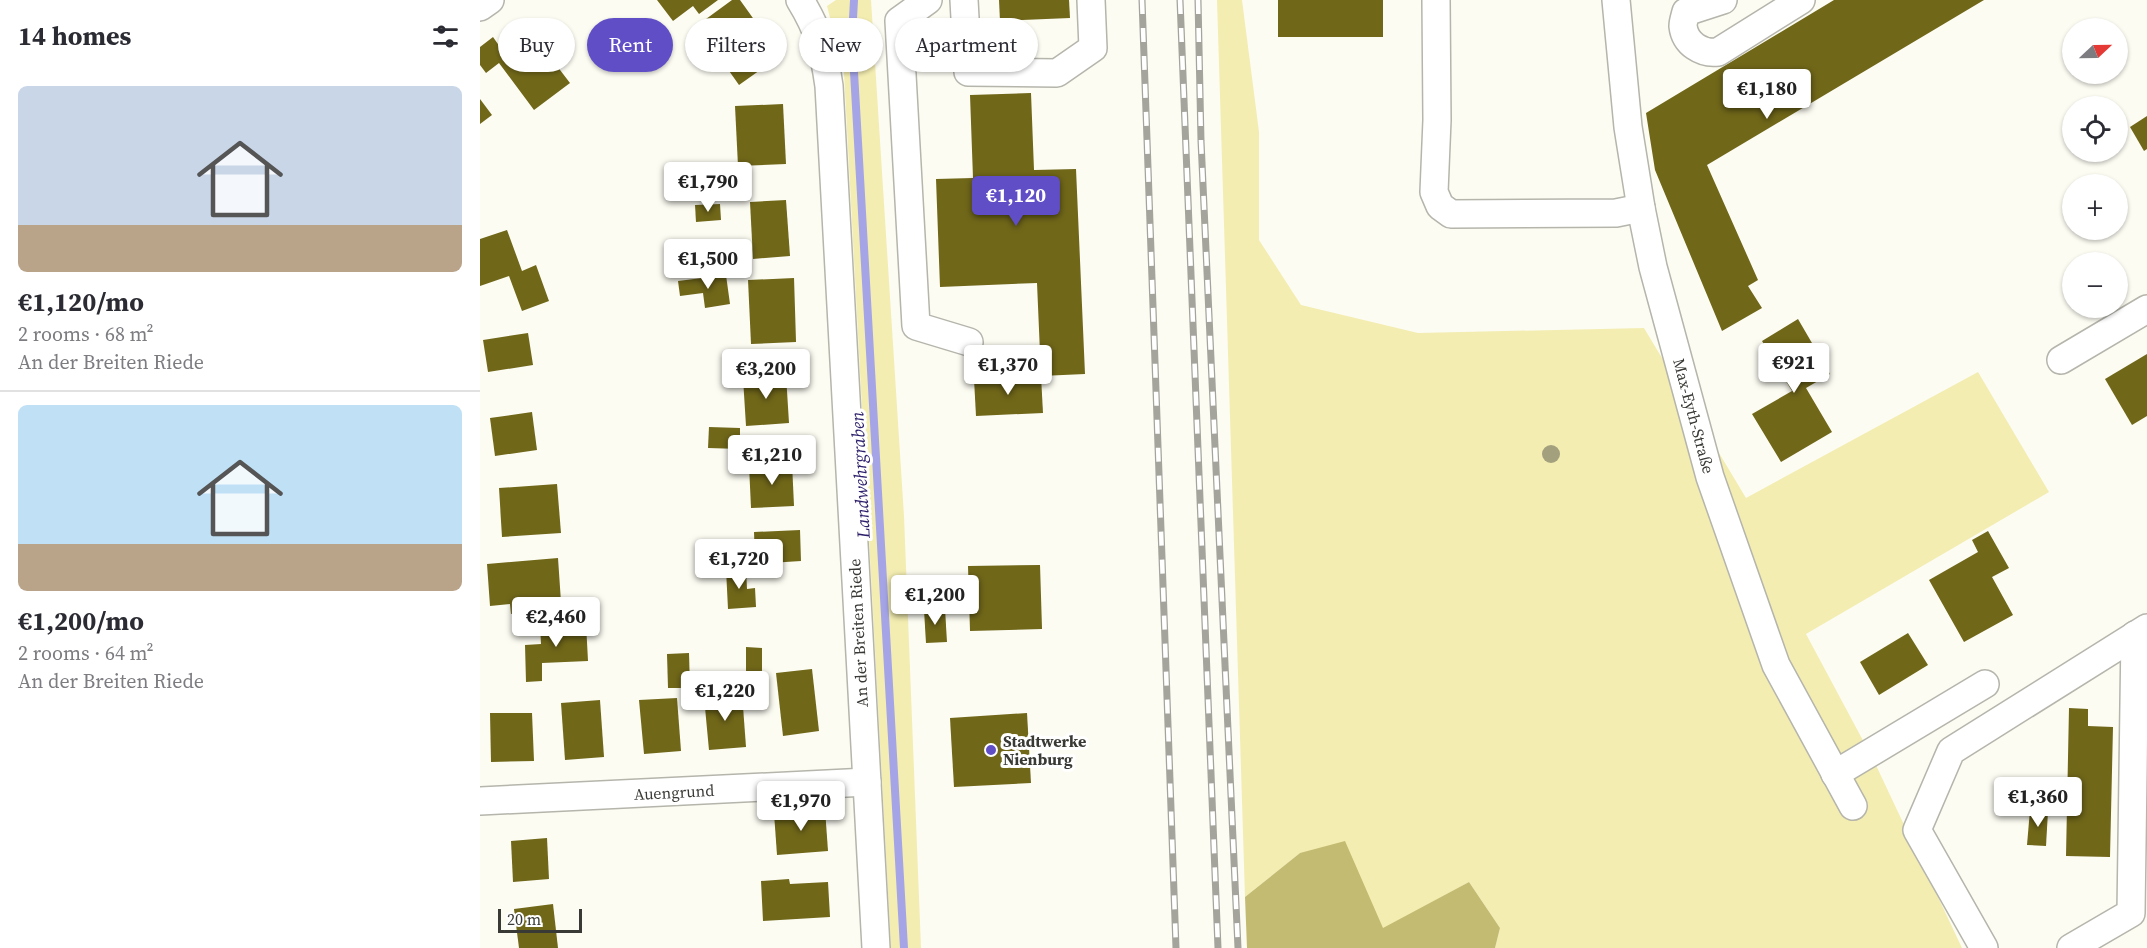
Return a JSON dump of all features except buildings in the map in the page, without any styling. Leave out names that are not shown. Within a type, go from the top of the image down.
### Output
[{"type":"street","points":[[480,7],[490,0]]},
{"type":"street","name":"An der Breiten Riede","points":[[800,0],[814,23],[824,52],[829,86],[876,948]]},
{"type":"street","points":[[928,0],[899,21],[916,326],[969,342]]},
{"type":"street","points":[[964,0],[968,72],[1057,73],[1093,48],[1091,0]]},
{"type":"street","points":[[1436,0],[1437,120],[1434,192],[1440,206],[1451,214],[1616,213],[1641,208]]},
{"type":"street","name":"Max-Eyth-Straße","points":[[1616,0],[1628,127],[1641,208],[1653,267],[1710,477],[1776,666],[1853,806]]},
{"type":"street","points":[[1723,0],[1686,12],[1683,26],[1689,40],[1698,49],[1709,53],[1718,52],[1801,0]]},
{"type":"street","points":[[2061,360],[2147,309]]},
{"type":"street","points":[[1984,948],[1917,830],[1951,751],[2141,632]]},
{"type":"street","points":[[2071,948],[2131,913],[2141,632]]},
{"type":"street","points":[[1835,774],[1985,684]]},
{"type":"street","name":"Auengrund","points":[[480,801],[867,782]]},
{"type":"shaded area","points":[[836,0],[871,0],[872,18],[830,18],[827,6]]},
{"type":"shaded area","points":[[1217,0],[1242,0],[1259,132],[1259,240],[1301,305],[1418,333],[1644,328],[1746,498],[1978,372],[2049,492],[1806,634],[1874,761],[1962,948],[1495,948],[1500,928],[1469,882],[1383,929],[1300,853],[1245,897]]},
{"type":"shaded area","points":[[876,72],[904,516],[921,948],[891,948],[844,73]]},
{"type":"shaded area","points":[[1345,841],[1383,928],[1469,882],[1500,928],[1495,948],[1247,948],[1245,897],[1300,853]]},
{"type":"waterway","name":"Landwehrgraben","points":[[854,0],[852,37],[904,948]]},
{"type":"railway","points":[[1142,0],[1176,948]]},
{"type":"railway","points":[[1180,0],[1218,948]]},
{"type":"railway","points":[[1198,0],[1201,141],[1238,948]]},
{"type":"place","name":"Stadtwerke Nienburg","points":[[991,750]]}]
